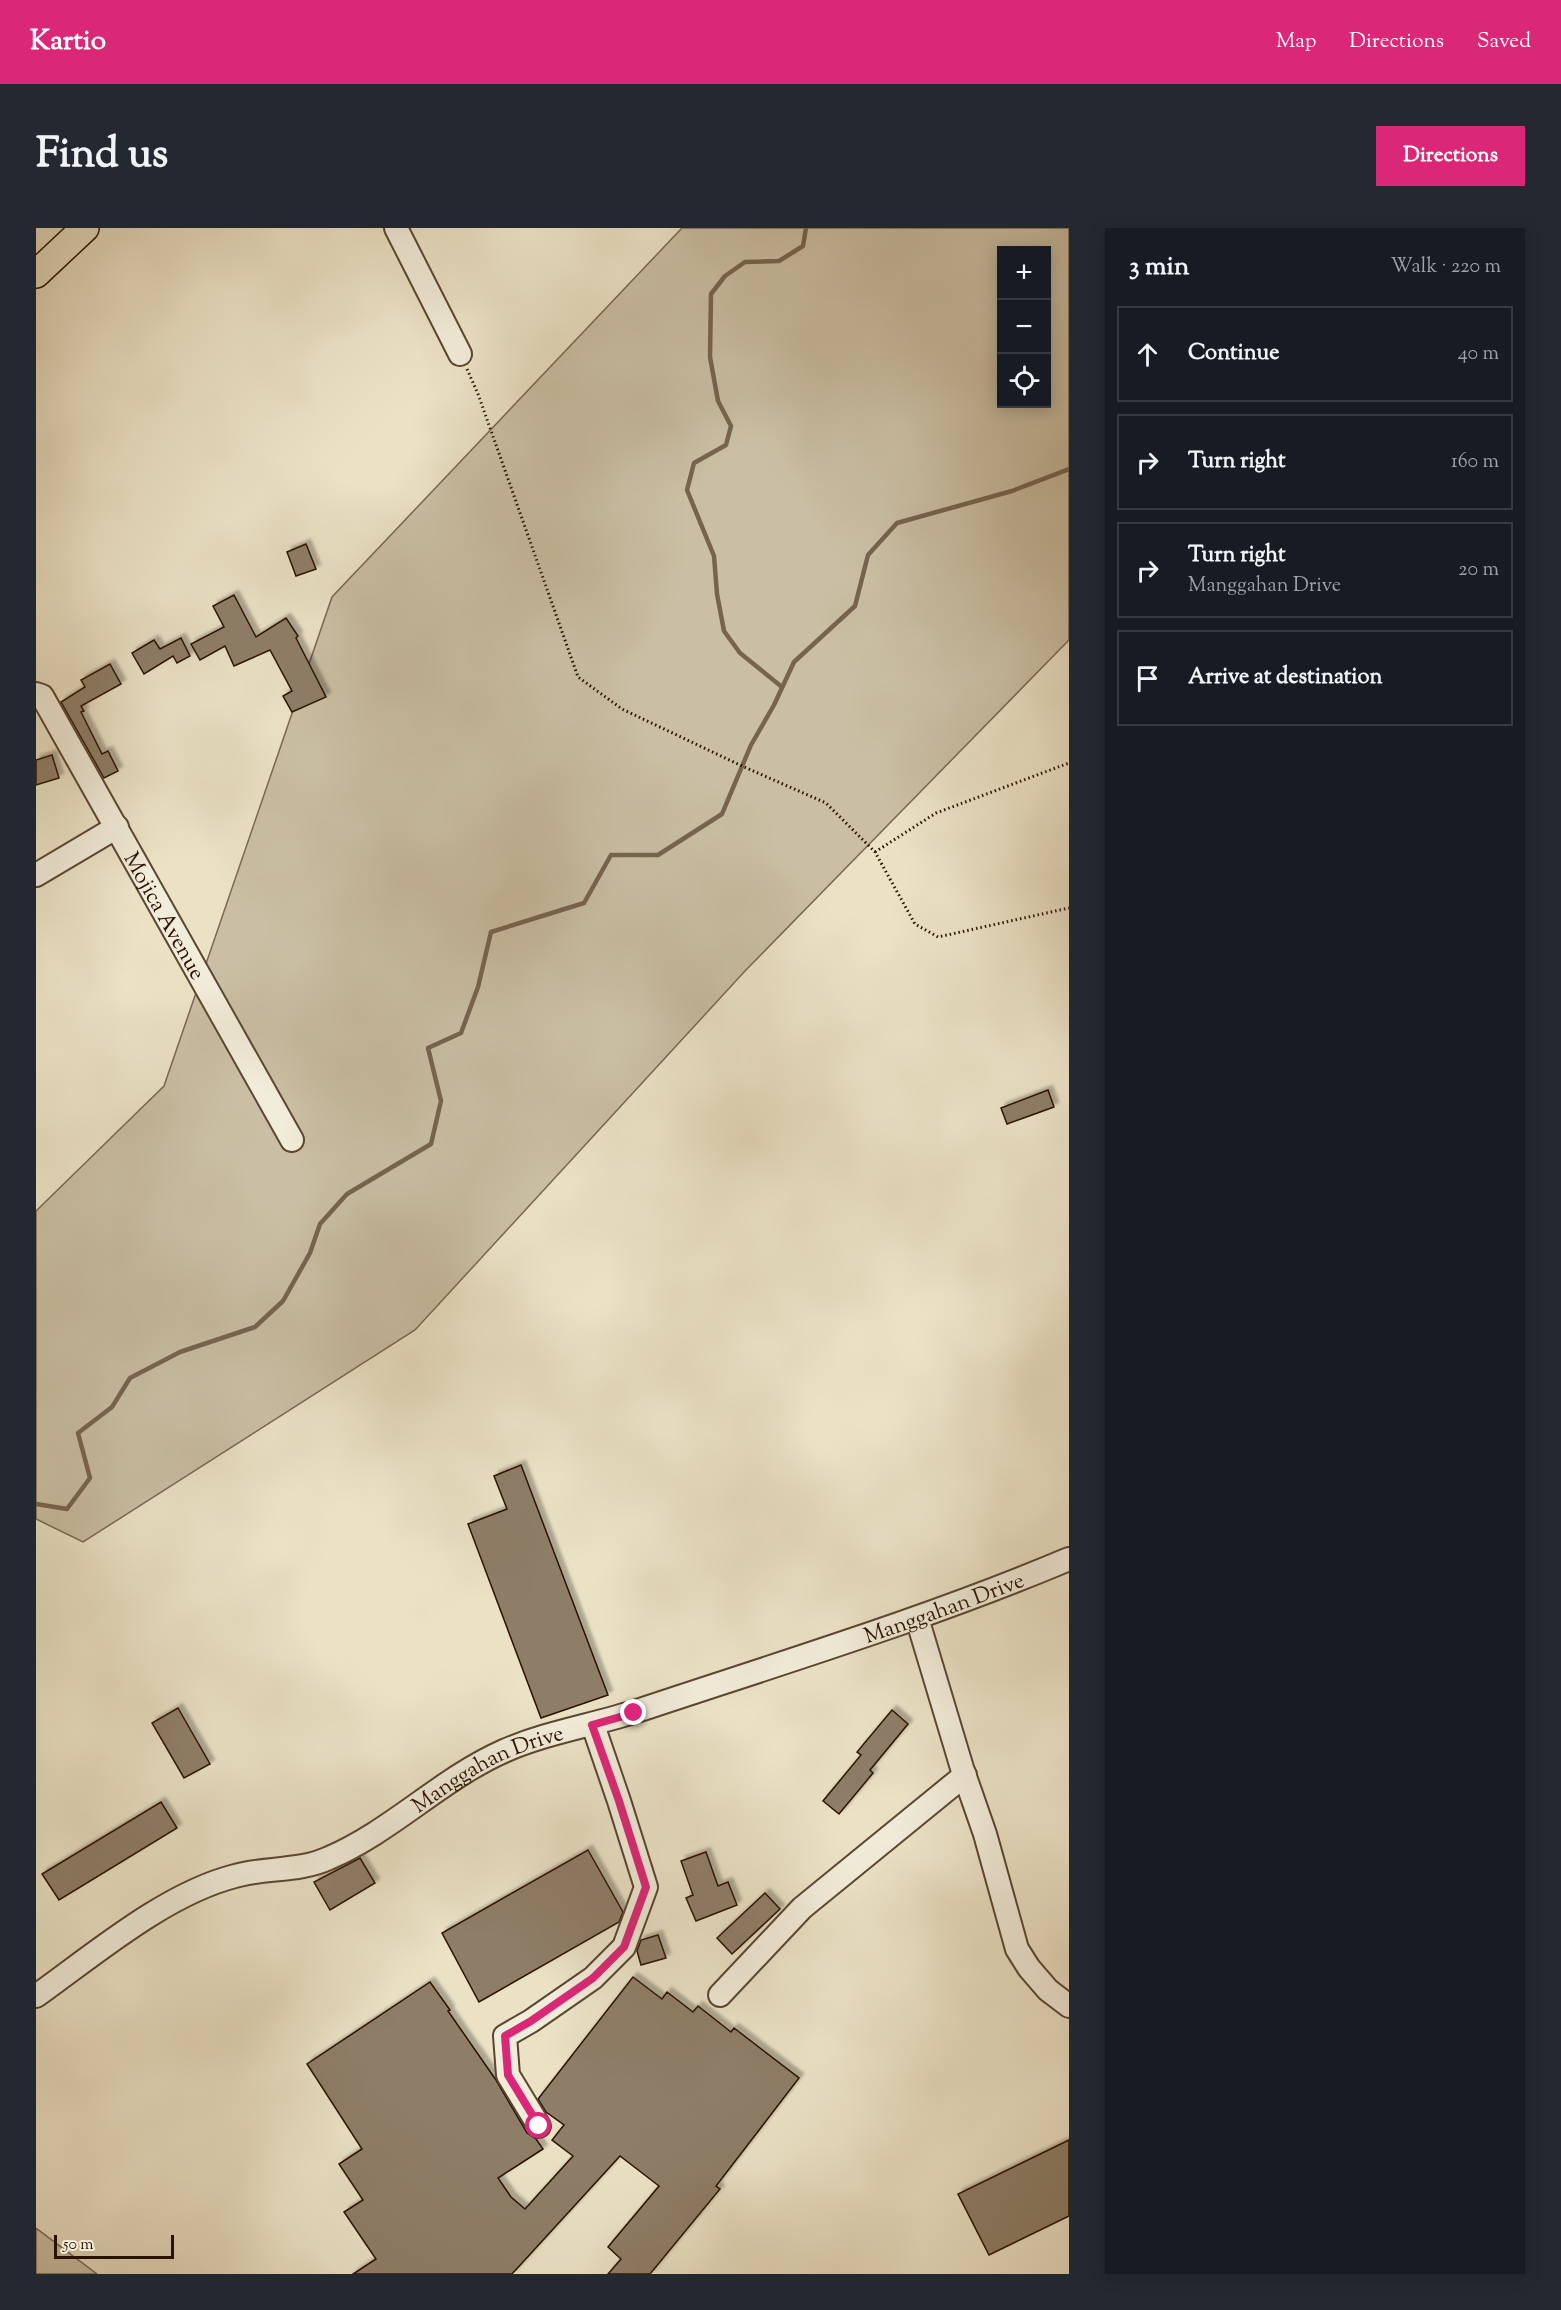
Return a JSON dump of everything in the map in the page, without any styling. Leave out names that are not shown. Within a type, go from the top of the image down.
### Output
[{"type":"main road","points":[[36,274],[85,228]]},
{"type":"street","points":[[396,228],[460,354]]},
{"type":"street","name":"Mojica Avenue","points":[[36,694],[42,696],[292,1140]]},
{"type":"street","points":[[36,875],[117,827]]},
{"type":"street","name":"Manggahan Drive","points":[[36,1996],[147,1917],[202,1887],[236,1875],[305,1867],[330,1858],[411,1809],[464,1772],[506,1750],[543,1737],[592,1725],[917,1618],[1005,1586],[1069,1559]]},
{"type":"street","points":[[917,1618],[985,1834],[1017,1949],[1029,1968],[1048,1990],[1069,2006]]},
{"type":"street","points":[[539,2126],[508,2075],[505,2036],[593,1978],[624,1947],[646,1887],[592,1725]]},
{"type":"street","points":[[720,1995],[802,1908],[965,1775]]},
{"type":"path","points":[[460,354],[478,394],[578,678],[622,709],[826,803],[875,852],[915,924],[938,938],[1069,908]]},
{"type":"path","points":[[875,852],[936,813],[1069,763]]},
{"type":"shaded area","points":[[682,228],[1069,228],[1069,640],[745,971],[415,1330],[83,1542],[36,1519],[36,1211],[164,1086],[332,597]]},
{"type":"shaded area","points":[[36,2228],[97,2274],[36,2274]]},
{"type":"building","points":[[306,544],[316,569],[296,576],[287,552]]},
{"type":"building","points":[[234,595],[256,637],[286,618],[298,636],[296,638],[326,697],[292,712],[283,696],[292,691],[270,650],[234,666],[225,646],[200,660],[191,644],[224,627],[213,606]]},
{"type":"building","points":[[181,638],[190,656],[177,663],[173,656],[144,674],[132,653],[154,640],[160,649]]},
{"type":"building","points":[[110,664],[121,684],[81,706],[84,711],[81,712],[102,754],[108,751],[118,771],[104,778],[61,702],[85,687],[81,680]]},
{"type":"building","points":[[52,755],[59,778],[36,785],[36,760]]},
{"type":"building","points":[[1048,1090],[1054,1107],[1007,1124],[1001,1108]]},
{"type":"building","points":[[521,1465],[608,1695],[541,1718],[468,1524],[507,1509],[494,1476]]},
{"type":"building","points":[[178,1708],[210,1764],[184,1778],[152,1723]]},
{"type":"building","points":[[892,1710],[908,1724],[870,1770],[873,1773],[839,1814],[823,1801],[861,1755],[857,1752]]},
{"type":"building","points":[[161,1802],[177,1828],[59,1900],[42,1874]]},
{"type":"building","points":[[588,1850],[623,1912],[619,1922],[479,2002],[442,1933]]},
{"type":"building","points":[[706,1852],[718,1886],[728,1882],[737,1905],[696,1921],[686,1898],[693,1895],[681,1861]]},
{"type":"building","points":[[360,1858],[375,1883],[330,1910],[314,1882]]},
{"type":"building","points":[[765,1893],[780,1909],[732,1954],[717,1938]]},
{"type":"building","points":[[658,1935],[666,1958],[641,1965],[637,1951],[641,1940]]},
{"type":"building","points":[[633,1977],[662,1999],[667,1992],[693,2012],[698,2006],[731,2032],[734,2028],[799,2078],[716,2186],[720,2189],[650,2274],[608,2274],[621,2259],[608,2247],[659,2186],[620,2156],[512,2274],[353,2274],[376,2259],[344,2212],[363,2200],[339,2164],[362,2149],[307,2064],[430,1982],[496,2080],[527,2133],[536,2139],[543,2149],[498,2178],[511,2197],[525,2209],[573,2156],[552,2140],[564,2125],[546,2112],[538,2099]]},
{"type":"building","points":[[1069,2140],[1069,2216],[989,2255],[958,2194]]},
{"type":"waterway","points":[[782,687],[740,653],[724,631],[717,594],[714,556],[687,490],[694,463],[726,445],[731,426],[718,401],[710,357],[711,294],[725,276],[745,262],[779,261],[803,246],[806,228]]},
{"type":"waterway","points":[[36,1504],[67,1509],[90,1478],[78,1433],[112,1407],[130,1378],[180,1352],[255,1327],[283,1301],[310,1253],[320,1224],[347,1194],[431,1144],[441,1101],[428,1048],[461,1033],[478,987],[491,932],[584,903],[611,855],[658,855],[722,814],[751,745],[774,705],[794,662],[855,606],[868,555],[897,523],[1012,491],[1069,469]]},
{"type":"route","points":[[539,2126],[508,2075],[505,2036],[593,1978],[624,1947],[646,1887],[592,1725],[634,1713]]}]
